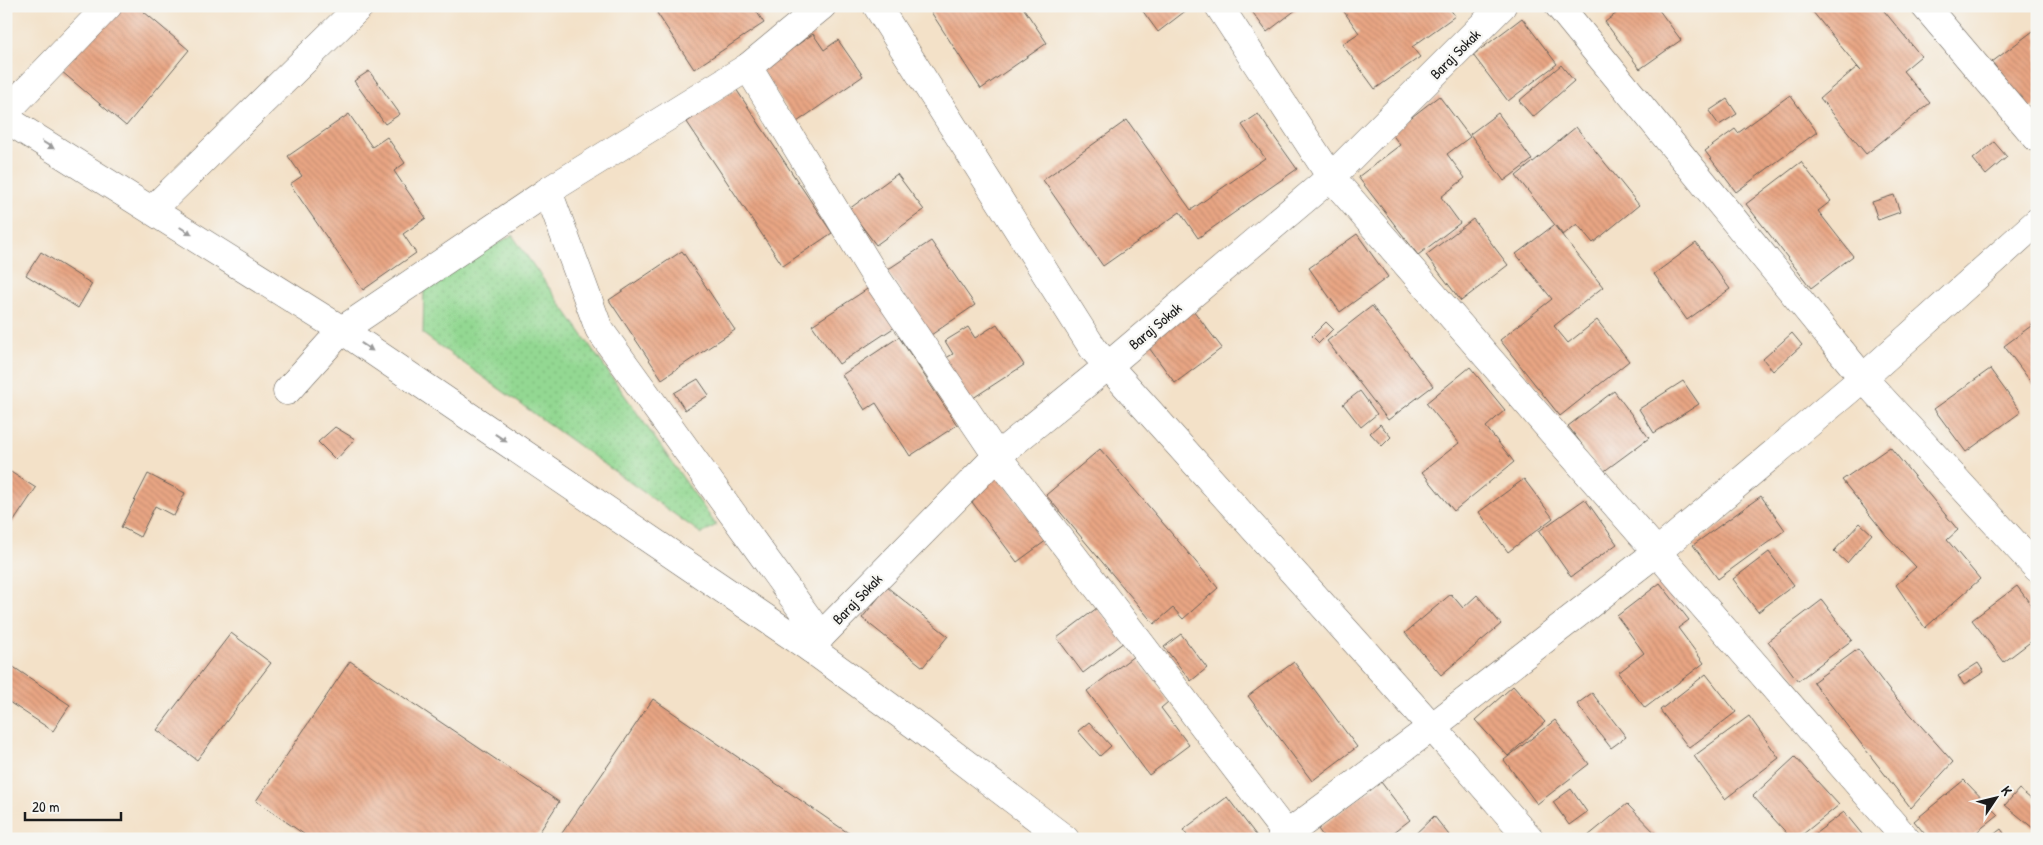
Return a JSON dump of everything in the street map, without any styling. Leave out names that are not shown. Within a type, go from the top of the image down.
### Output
[{"type":"street","points":[[6,112],[108,6]]},
{"type":"street","points":[[152,210],[360,6]]},
{"type":"street","points":[[287,391],[342,330],[548,191],[748,67],[822,6]]},
{"type":"street","points":[[877,6],[1094,350],[1530,839]]},
{"type":"street","points":[[1219,6],[1331,178],[1906,839]]},
{"type":"street","name":"Baraj Sokak","points":[[816,642],[997,456],[1109,366],[1331,178],[1502,6]]},
{"type":"street","points":[[1559,6],[1864,378],[2037,568]]},
{"type":"street","points":[[1925,6],[2037,138]]},
{"type":"street","points":[[748,67],[872,270],[997,456],[1285,837],[1432,727],[1657,552],[1864,378],[2037,222]]},
{"type":"street","points":[[6,119],[342,330],[816,642],[919,728],[1065,839]]},
{"type":"street","points":[[548,191],[599,329],[816,642]]},
{"type":"green space","points":[[512,235],[716,525],[702,534],[423,334],[424,287]]},
{"type":"building","points":[[115,6],[137,6],[189,50],[126,126],[61,71]]},
{"type":"building","points":[[668,6],[753,6],[764,23],[694,69],[657,13]]},
{"type":"building","points":[[938,6],[1022,6],[1047,43],[981,89],[931,12]]},
{"type":"building","points":[[1139,6],[1185,6],[1188,9],[1158,32]]},
{"type":"building","points":[[1248,6],[1301,6],[1267,32]]},
{"type":"building","points":[[1340,6],[1448,6],[1455,16],[1412,47],[1420,57],[1375,89],[1342,44],[1359,33]]},
{"type":"building","points":[[1626,6],[1656,6],[1681,40],[1640,69],[1605,22]]},
{"type":"building","points":[[1808,6],[1880,6],[1921,56],[1903,71],[1930,103],[1866,154],[1820,98],[1857,67],[1861,71]]},
{"type":"building","points":[[1522,18],[1557,64],[1508,101],[1473,55]]},
{"type":"building","points":[[2037,28],[2037,104],[2028,110],[1992,62]]},
{"type":"building","points":[[813,34],[824,50],[838,40],[863,76],[797,122],[761,70]]},
{"type":"building","points":[[1561,65],[1574,81],[1533,117],[1519,101]]},
{"type":"building","points":[[369,71],[400,114],[385,124],[354,81]]},
{"type":"building","points":[[736,89],[832,233],[783,266],[687,122]]},
{"type":"building","points":[[1790,95],[1817,132],[1736,192],[1705,151],[1735,129],[1738,133]]},
{"type":"building","points":[[1439,96],[1470,137],[1447,154],[1465,178],[1441,197],[1460,223],[1418,255],[1358,177],[1400,145],[1391,133]]},
{"type":"building","points":[[1727,99],[1737,114],[1719,125],[1709,111]]},
{"type":"building","points":[[1498,113],[1532,160],[1504,181],[1470,134]]},
{"type":"building","points":[[349,114],[372,147],[387,137],[405,163],[394,171],[426,218],[403,234],[416,253],[363,290],[290,184],[302,176],[288,156]]},
{"type":"building","points":[[1258,114],[1297,169],[1198,238],[1180,212],[1103,266],[1043,180],[1127,120],[1191,210],[1265,158],[1242,125]]},
{"type":"building","points":[[1576,127],[1639,205],[1593,243],[1577,224],[1563,235],[1516,176]]},
{"type":"building","points":[[1994,142],[2007,157],[1986,175],[1973,159]]},
{"type":"building","points":[[1801,162],[1831,201],[1818,211],[1853,256],[1811,288],[1746,204]]},
{"type":"building","points":[[897,174],[924,210],[876,245],[849,209]]},
{"type":"building","points":[[1894,195],[1900,212],[1878,220],[1872,202]]},
{"type":"building","points":[[1473,219],[1508,265],[1461,301],[1426,255]]},
{"type":"building","points":[[1554,225],[1603,287],[1554,326],[1568,343],[1597,320],[1629,361],[1560,416],[1500,340],[1552,299],[1516,254]]},
{"type":"building","points":[[1357,234],[1388,277],[1340,312],[1309,268]]},
{"type":"building","points":[[931,241],[975,305],[931,335],[887,270]]},
{"type":"building","points":[[1696,243],[1730,289],[1687,320],[1654,274]]},
{"type":"building","points":[[682,251],[735,330],[662,379],[609,300]]},
{"type":"building","points":[[41,252],[92,284],[78,308],[26,275]]},
{"type":"building","points":[[872,286],[898,325],[839,364],[812,325]]},
{"type":"building","points":[[1190,306],[1222,348],[1175,383],[1144,341]]},
{"type":"building","points":[[1372,306],[1433,386],[1388,420],[1327,341]]},
{"type":"building","points":[[1326,322],[1333,329],[1319,343],[1312,336]]},
{"type":"building","points":[[2035,323],[2037,325],[2037,390],[2004,346]]},
{"type":"building","points":[[997,324],[1024,365],[967,402],[941,361],[953,354],[945,341],[968,327],[975,338]]},
{"type":"building","points":[[1792,333],[1802,345],[1773,371],[1763,359]]},
{"type":"building","points":[[899,337],[957,425],[910,456],[876,403],[865,410],[842,375]]},
{"type":"building","points":[[1470,367],[1505,410],[1486,427],[1514,462],[1454,511],[1422,472],[1459,443],[1426,403]]},
{"type":"building","points":[[1990,369],[2021,412],[1966,452],[1934,409]]},
{"type":"building","points":[[698,379],[709,395],[685,410],[674,393]]},
{"type":"building","points":[[1683,381],[1699,404],[1654,433],[1639,409]]},
{"type":"building","points":[[1360,391],[1377,414],[1361,427],[1343,404]]},
{"type":"building","points":[[1614,391],[1649,438],[1603,472],[1568,426]]},
{"type":"building","points":[[1380,424],[1391,437],[1382,446],[1370,433]]},
{"type":"building","points":[[335,427],[355,439],[336,460],[318,442]]},
{"type":"building","points":[[1890,447],[1958,530],[1947,540],[1980,579],[1925,628],[1896,585],[1916,567],[1886,535],[1842,480]]},
{"type":"building","points":[[1100,449],[1218,588],[1183,619],[1173,608],[1154,624],[1046,495]]},
{"type":"building","points":[[6,469],[36,488],[10,527],[6,525]]},
{"type":"building","points":[[995,472],[1047,540],[1017,562],[966,494]]},
{"type":"building","points":[[148,474],[185,493],[174,516],[155,506],[140,537],[121,527]]},
{"type":"building","points":[[1524,479],[1553,518],[1508,552],[1479,512]]},
{"type":"building","points":[[1761,496],[1785,530],[1718,579],[1693,545]]},
{"type":"building","points":[[1585,499],[1617,544],[1571,577],[1539,531]]},
{"type":"building","points":[[1860,523],[1872,534],[1847,563],[1834,551]]},
{"type":"building","points":[[1769,552],[1794,585],[1758,612],[1733,579]]},
{"type":"building","points":[[1660,583],[1689,620],[1678,628],[1704,663],[1645,708],[1618,673],[1644,653],[1617,616]]},
{"type":"building","points":[[2017,586],[2037,613],[2037,637],[2004,662],[1972,620]]},
{"type":"building","points":[[887,587],[948,636],[923,667],[862,618]]},
{"type":"building","points":[[1451,594],[1463,608],[1477,595],[1501,624],[1441,675],[1405,633]]},
{"type":"building","points":[[1822,600],[1852,640],[1798,681],[1768,641]]},
{"type":"building","points":[[1097,608],[1124,642],[1083,673],[1057,638]]},
{"type":"building","points":[[231,633],[271,663],[197,760],[157,730]]},
{"type":"building","points":[[1181,634],[1207,668],[1191,681],[1164,647]]},
{"type":"building","points":[[1858,649],[1889,690],[1953,762],[1911,808],[1813,682]]},
{"type":"building","points":[[1134,656],[1168,702],[1161,708],[1189,745],[1149,775],[1087,691]]},
{"type":"building","points":[[350,661],[559,802],[535,839],[311,839],[256,801]]},
{"type":"building","points":[[6,662],[70,705],[53,731],[6,700]]},
{"type":"building","points":[[1294,662],[1357,747],[1312,781],[1248,696]]},
{"type":"building","points":[[1978,663],[1984,672],[1964,685],[1958,676]]},
{"type":"building","points":[[1706,674],[1736,712],[1689,748],[1660,710]]},
{"type":"building","points":[[1513,686],[1545,722],[1508,756],[1475,720]]},
{"type":"building","points":[[1592,693],[1626,737],[1611,748],[1577,704]]},
{"type":"building","points":[[653,699],[857,839],[558,839]]},
{"type":"building","points":[[1749,716],[1779,758],[1725,799],[1694,756]]},
{"type":"building","points":[[1555,720],[1589,764],[1537,804],[1504,760]]},
{"type":"building","points":[[1089,722],[1111,746],[1100,756],[1078,731]]},
{"type":"building","points":[[1795,757],[1839,805],[1797,839],[1792,839],[1753,796]]},
{"type":"building","points":[[1964,780],[1998,815],[1968,839],[1929,839],[1914,821]]},
{"type":"building","points":[[1381,782],[1410,820],[1385,839],[1325,839],[1318,829]]},
{"type":"building","points":[[1571,789],[1587,812],[1569,825],[1553,802]]},
{"type":"building","points":[[2019,789],[2037,804],[2037,826],[2034,829],[2005,805]]},
{"type":"building","points":[[1227,797],[1259,839],[1190,839],[1183,830]]},
{"type":"building","points":[[1627,804],[1661,839],[1590,839],[1588,836]]},
{"type":"building","points":[[1844,812],[1866,839],[1808,839]]},
{"type":"building","points":[[1434,816],[1452,839],[1410,839]]},
{"type":"building","points":[[2001,829],[2008,839],[1988,839]]}]
